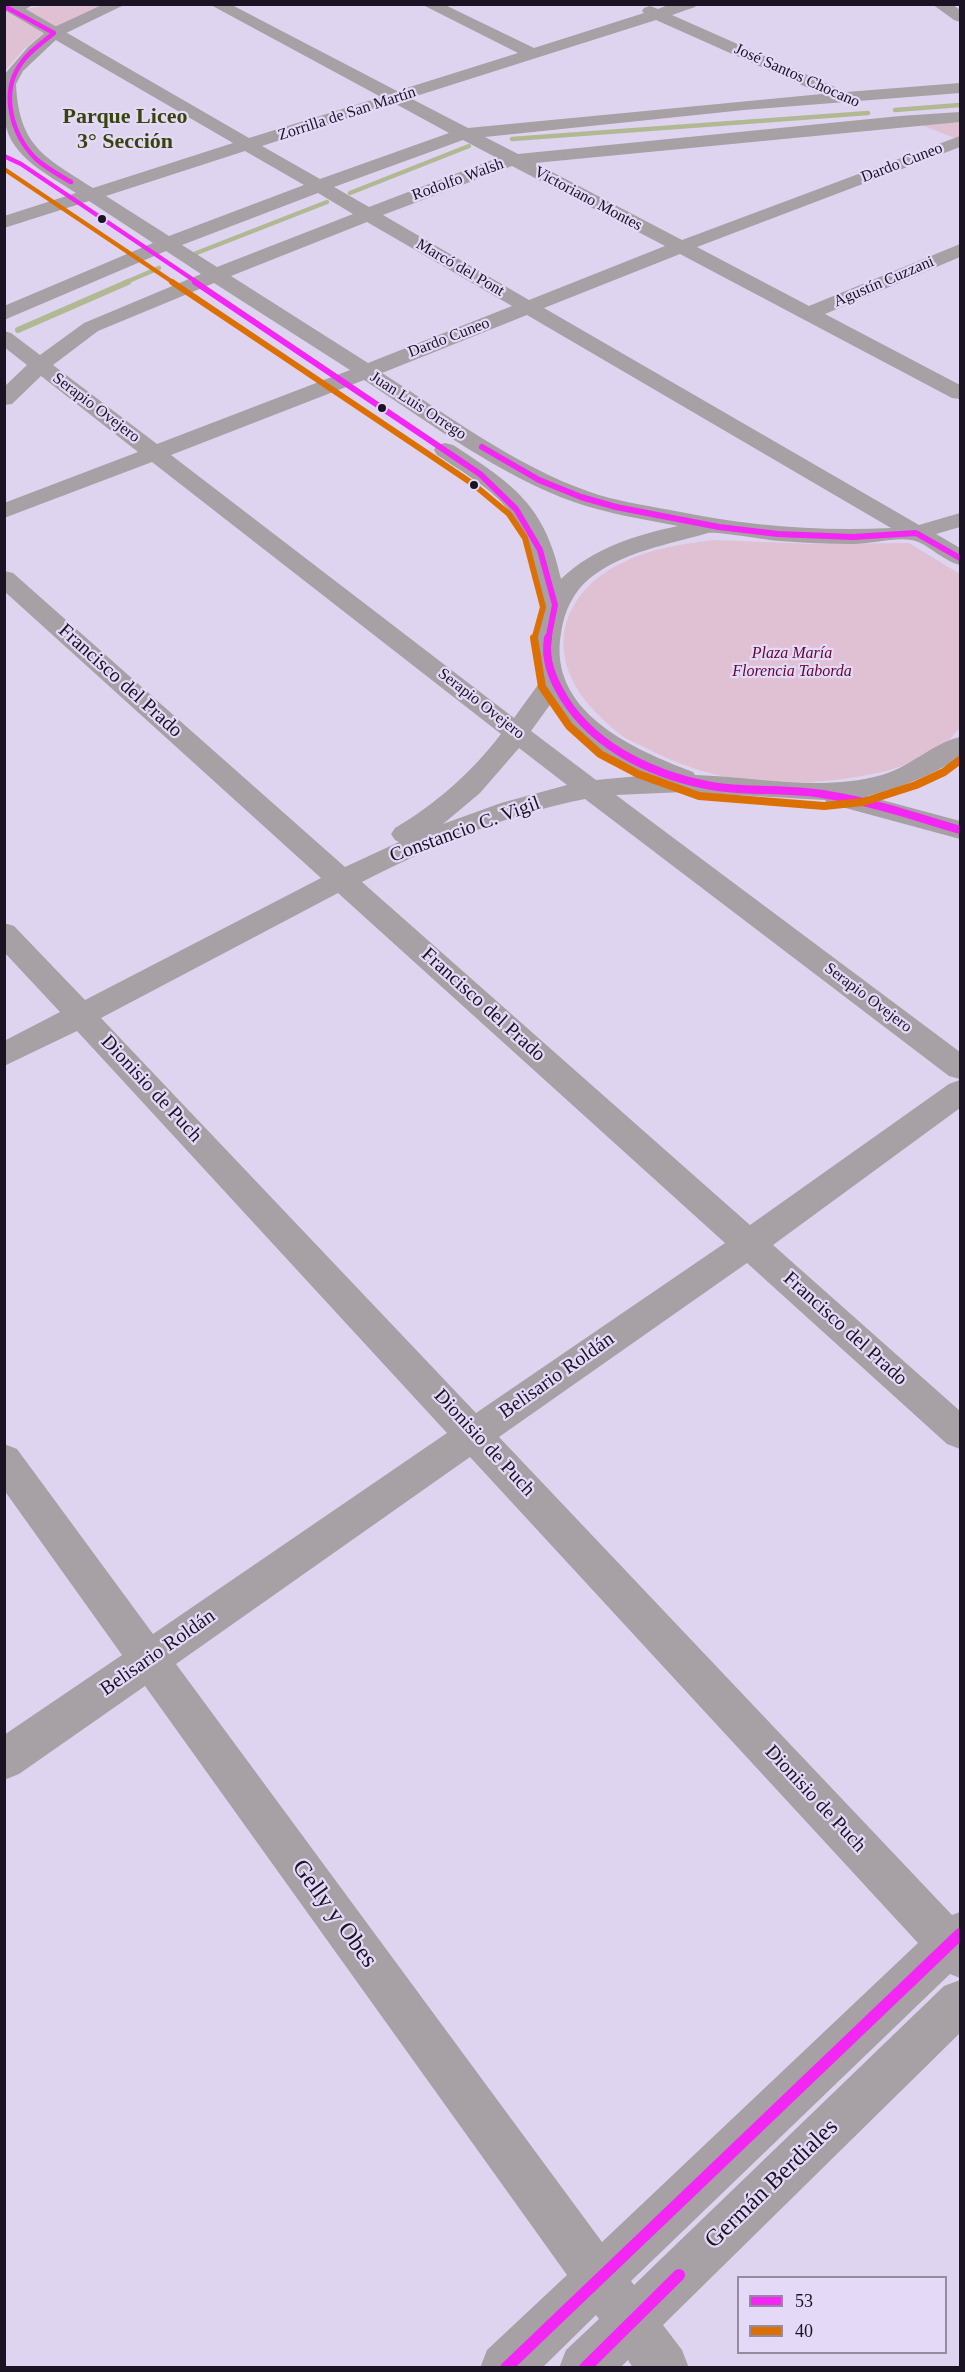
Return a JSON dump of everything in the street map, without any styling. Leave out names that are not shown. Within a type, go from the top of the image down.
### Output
[{"type":"street","points":[[6,6],[26,4]]},
{"type":"street","points":[[21,160],[28,151],[12,122],[8,105],[7,85],[16,69],[54,33],[118,4]]},
{"type":"street","name":"Victoriano Montes","points":[[217,4],[808,314],[956,387]]},
{"type":"street","points":[[429,4],[533,54]]},
{"type":"street","name":"José Santos Chocano","points":[[634,4],[900,121],[958,144]]},
{"type":"street","name":"Zorrilla de San Martín","points":[[4,222],[397,99],[689,4]]},
{"type":"street","points":[[941,5],[960,18]]},
{"type":"street","name":"Marcó del Pont","points":[[6,6],[250,145],[960,558]]},
{"type":"street","name":"Rodolfo Walsh","points":[[4,314],[159,248],[433,143],[464,134],[960,88]]},
{"type":"street","name":"Rodolfo Walsh","points":[[4,399],[40,365],[91,327],[486,167],[514,160],[960,117]]},
{"type":"street","name":"Dardo Cuneo","points":[[4,511],[342,381],[680,247],[958,144]]},
{"type":"street","name":"Juan Luis Orrego","points":[[21,160],[206,279],[364,371],[506,462],[539,480],[581,497],[616,507],[719,527],[822,536],[915,533]]},
{"type":"street","name":"Agustín Cuzzani","points":[[808,314],[960,250]]},
{"type":"street","name":"Juan Luis Orrego","points":[[206,279],[342,381],[480,474],[518,506],[536,533],[547,567],[555,608]]},
{"type":"street","name":"Serapio Ovejero","points":[[4,337],[592,791],[960,1068]]},
{"type":"street","points":[[915,533],[960,520]]},
{"type":"street","points":[[702,784],[643,764],[606,743],[578,717],[553,682],[546,637],[555,608],[567,588],[580,574],[646,541],[680,532],[719,527]]},
{"type":"street","name":"Francisco del Prado","points":[[4,578],[960,1433]]},
{"type":"street","name":"Constancio C. Vigil","points":[[4,1055],[76,1010],[338,875],[423,825],[476,784],[518,732],[553,682]]},
{"type":"street","name":"Constancio C. Vigil","points":[[338,875],[482,819],[551,798],[639,785],[702,784],[824,794],[861,790],[912,774],[938,762],[960,745]]},
{"type":"street","points":[[824,794],[960,830]]},
{"type":"street","name":"Dionisio de Puch","points":[[4,933],[957,1944]]},
{"type":"street","name":"Constancio C. Vigil","points":[[4,1039],[76,1010]]},
{"type":"street","name":"Belisario Roldán","points":[[4,1760],[748,1244],[960,1092]]},
{"type":"street","name":"Gelly y Obes","points":[[4,1460],[664,2367]]},
{"type":"street","points":[[505,2367],[957,1944]]},
{"type":"street","name":"Germán Berdiales","points":[[584,2367],[960,2002]]},
{"type":"green space","points":[[58,4],[109,5],[57,28],[24,9]]},
{"type":"green space","points":[[4,11],[44,33],[24,49],[5,71]]},
{"type":"green space","points":[[960,121],[960,137],[957,139],[919,124]]},
{"type":"green space","name":"Plaza María Florencia Taborda","points":[[714,540],[815,544],[909,543],[960,574],[960,728],[941,747],[903,766],[848,778],[786,783],[717,775],[672,760],[621,735],[593,709],[571,677],[565,659],[564,642],[571,610],[592,583],[622,563],[655,550]]},
{"type":"waterway","points":[[895,110],[960,105]]},
{"type":"waterway","points":[[512,139],[868,113]]},
{"type":"waterway","points":[[350,193],[469,146]]},
{"type":"waterway","points":[[194,254],[327,202]]},
{"type":"waterway","points":[[124,283],[159,268]]},
{"type":"waterway","points":[[18,330],[128,282]]},
{"type":"transit line","name":"53","points":[[4,6],[54,33],[20,64],[12,80],[9,104],[15,129],[28,150],[44,165],[71,182]]},
{"type":"transit line","name":"53","points":[[4,156],[21,164],[493,485],[525,522],[546,565],[555,608],[546,651],[556,684],[570,708],[590,729],[613,747],[638,762],[692,782],[719,787],[811,792],[841,797],[960,830]]},
{"type":"transit line","name":"40","points":[[4,169],[473,484],[509,514],[525,538],[543,607],[534,637],[542,687],[569,726],[600,754],[638,774],[699,796],[824,806],[863,802],[916,785],[944,772],[960,760]]},
{"type":"transit line","name":"53","points":[[482,447],[539,480],[581,497],[616,507],[719,527],[778,534],[853,537],[916,533],[960,558]]},
{"type":"transit line","name":"53","points":[[506,2368],[960,1934]]},
{"type":"transit line","name":"53","points":[[585,2368],[679,2275]]},
{"type":"district","name":"Parque Liceo 3° Sección","points":[[125,130]]}]
